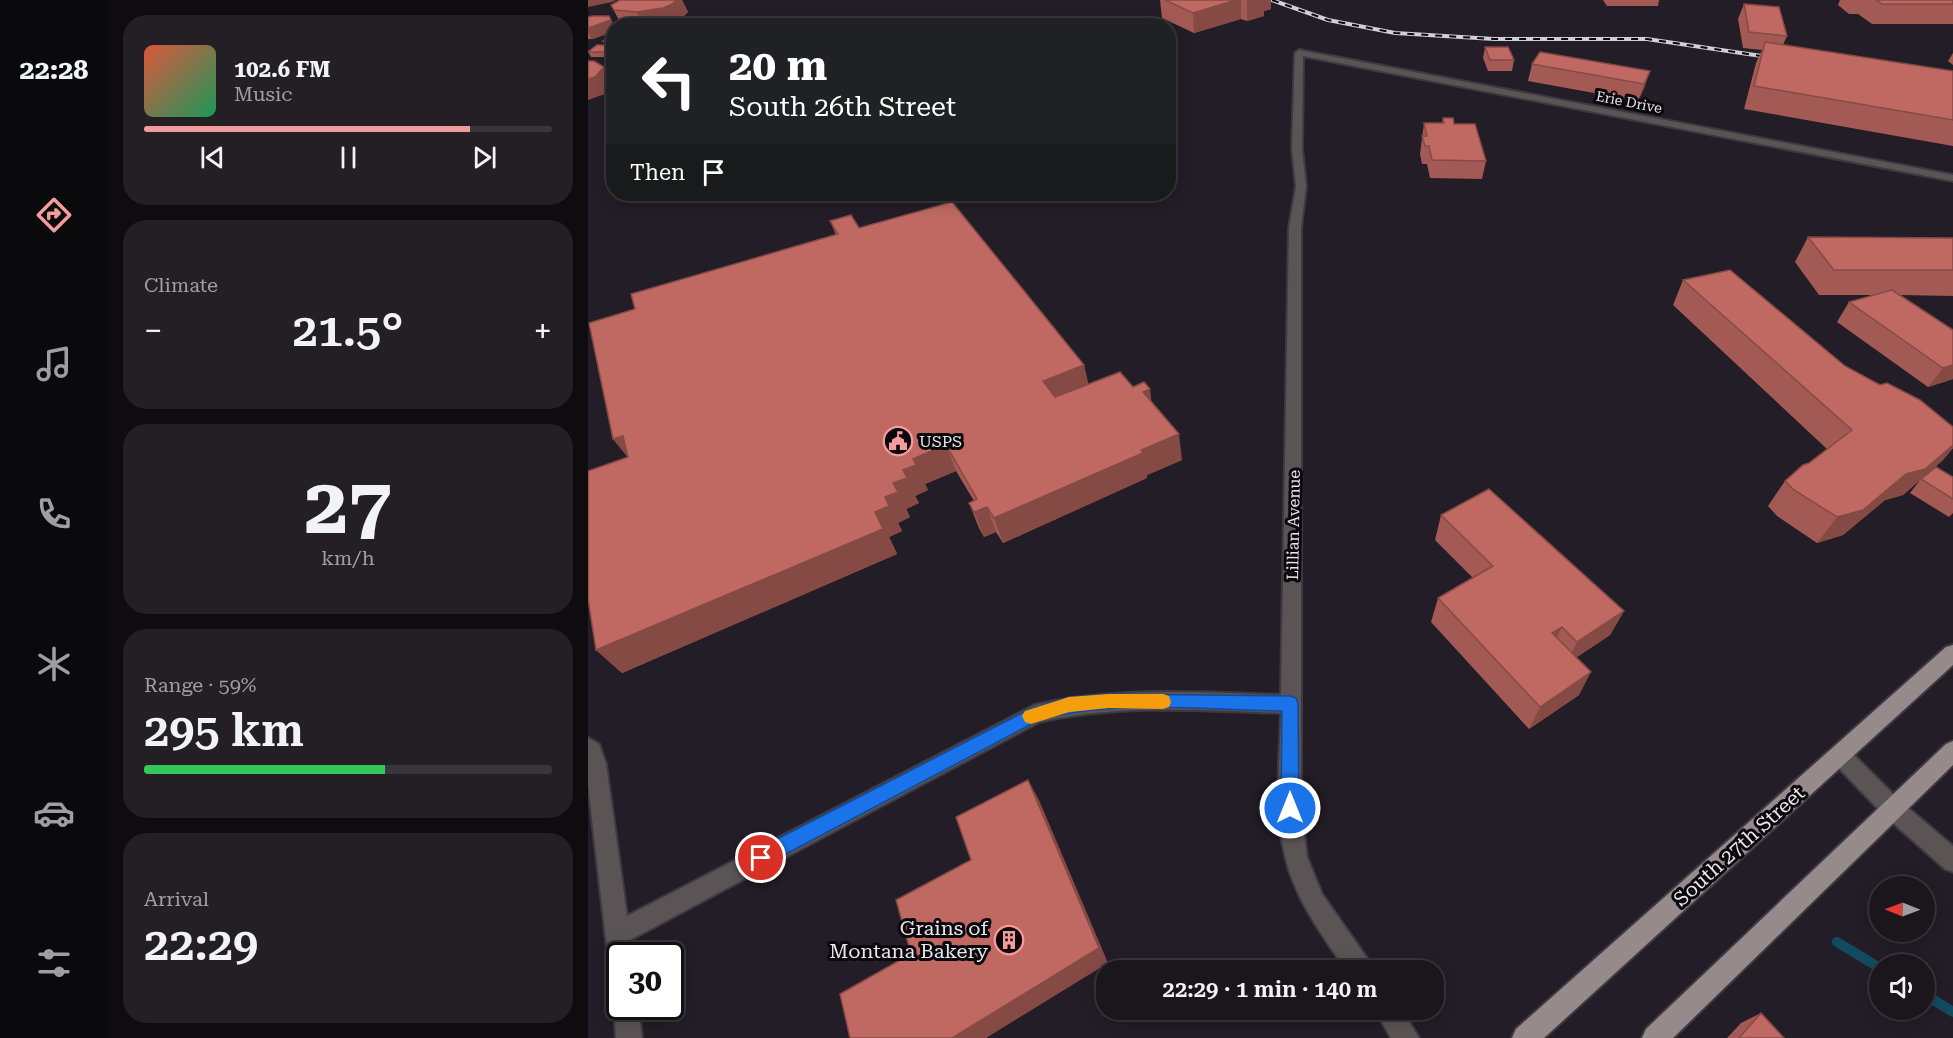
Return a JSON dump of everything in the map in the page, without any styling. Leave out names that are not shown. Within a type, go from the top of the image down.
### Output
[{"type":"main road","name":"South 27th Street","points":[[1525,1038],[1953,652]]},
{"type":"main road","points":[[1655,1038],[1953,751]]},
{"type":"street","name":"Erie Drive","points":[[1299,53],[1953,178]]},
{"type":"street","name":"Lillian Avenue","points":[[1299,53],[1297,149],[1301,186],[1295,228],[1290,808],[1296,857],[1314,902],[1353,960]]},
{"type":"street","points":[[617,934],[1035,714],[1069,705],[1109,701],[1290,704]]},
{"type":"street","points":[[588,748],[592,751],[596,764],[618,942]]},
{"type":"street","points":[[1840,755],[1892,808],[1953,861]]},
{"type":"street","points":[[627,1020],[629,1038]]},
{"type":"street","points":[[1394,1020],[1406,1038]]},
{"type":"building","points":[[620,0],[677,0],[663,8],[637,12],[614,10],[611,5]]},
{"type":"building","points":[[1165,0],[1236,0],[1193,13]]},
{"type":"building","points":[[1876,0],[1953,0],[1953,4],[1882,4]]},
{"type":"building","points":[[1744,4],[1779,7],[1787,36],[1749,32]]},
{"type":"building","points":[[609,16],[610,18],[588,28],[588,17]]},
{"type":"building","points":[[1765,42],[1953,71],[1953,120],[1754,86]]},
{"type":"building","points":[[597,45],[606,45],[606,52],[588,52]]},
{"type":"building","points":[[1485,47],[1508,47],[1514,60],[1490,60]]},
{"type":"building","points":[[1540,52],[1650,71],[1644,84],[1532,64]]},
{"type":"building","points":[[588,61],[594,61],[604,67],[595,77],[588,79]]},
{"type":"building","points":[[1443,118],[1453,118],[1454,124],[1475,124],[1486,161],[1432,160],[1429,146],[1425,146],[1422,136],[1427,136],[1424,123],[1444,123]]},
{"type":"building","name":"USPS","points":[[952,202],[1084,365],[1043,381],[1055,397],[1120,372],[1133,387],[1144,382],[1150,389],[1143,392],[1179,434],[1141,450],[1143,453],[994,518],[987,507],[974,512],[969,503],[977,499],[946,445],[913,459],[916,465],[903,470],[907,478],[893,483],[898,492],[885,497],[889,506],[875,512],[883,529],[596,650],[588,599],[588,471],[628,457],[623,436],[613,439],[589,323],[635,309],[631,294],[838,234],[830,221],[851,215],[859,228]]},
{"type":"building","points":[[1808,237],[1953,238],[1953,270],[1834,270]]},
{"type":"building","points":[[1730,270],[1845,366],[1880,385],[1887,383],[1920,400],[1953,427],[1953,445],[1925,469],[1906,474],[1863,510],[1837,517],[1794,490],[1785,481],[1803,465],[1809,463],[1852,430],[1683,280]]},
{"type":"building","points":[[1892,290],[1953,330],[1953,365],[1943,368],[1849,302]]},
{"type":"building","points":[[1936,467],[1953,477],[1953,499],[1921,479]]},
{"type":"building","points":[[1489,489],[1624,611],[1577,642],[1562,627],[1552,633],[1591,672],[1540,707],[1438,598],[1493,566],[1441,515]]},
{"type":"building","name":"Grains of Montana Bakery","points":[[1028,780],[1099,948],[952,1038],[850,1038],[840,994],[911,954],[896,900],[971,860],[956,817]]},
{"type":"building","points":[[1761,1013],[1784,1038],[1739,1038]]},
{"type":"waterway","points":[[1837,942],[1869,961]]},
{"type":"waterway","points":[[1935,1001],[1953,1012]]},
{"type":"railway","points":[[1272,0],[1328,20],[1395,33],[1494,39],[1647,39],[1775,58]]},
{"type":"slow traffic","points":[[1031,716],[1069,705],[1109,701],[1163,702]]},
{"type":"place","name":"USPS","points":[[898,441]]},
{"type":"place","name":"Grains of Montana Bakery","points":[[1009,940]]},
{"type":"route","points":[[761,858],[1035,714],[1069,705],[1109,701],[1290,704],[1290,808]]}]
